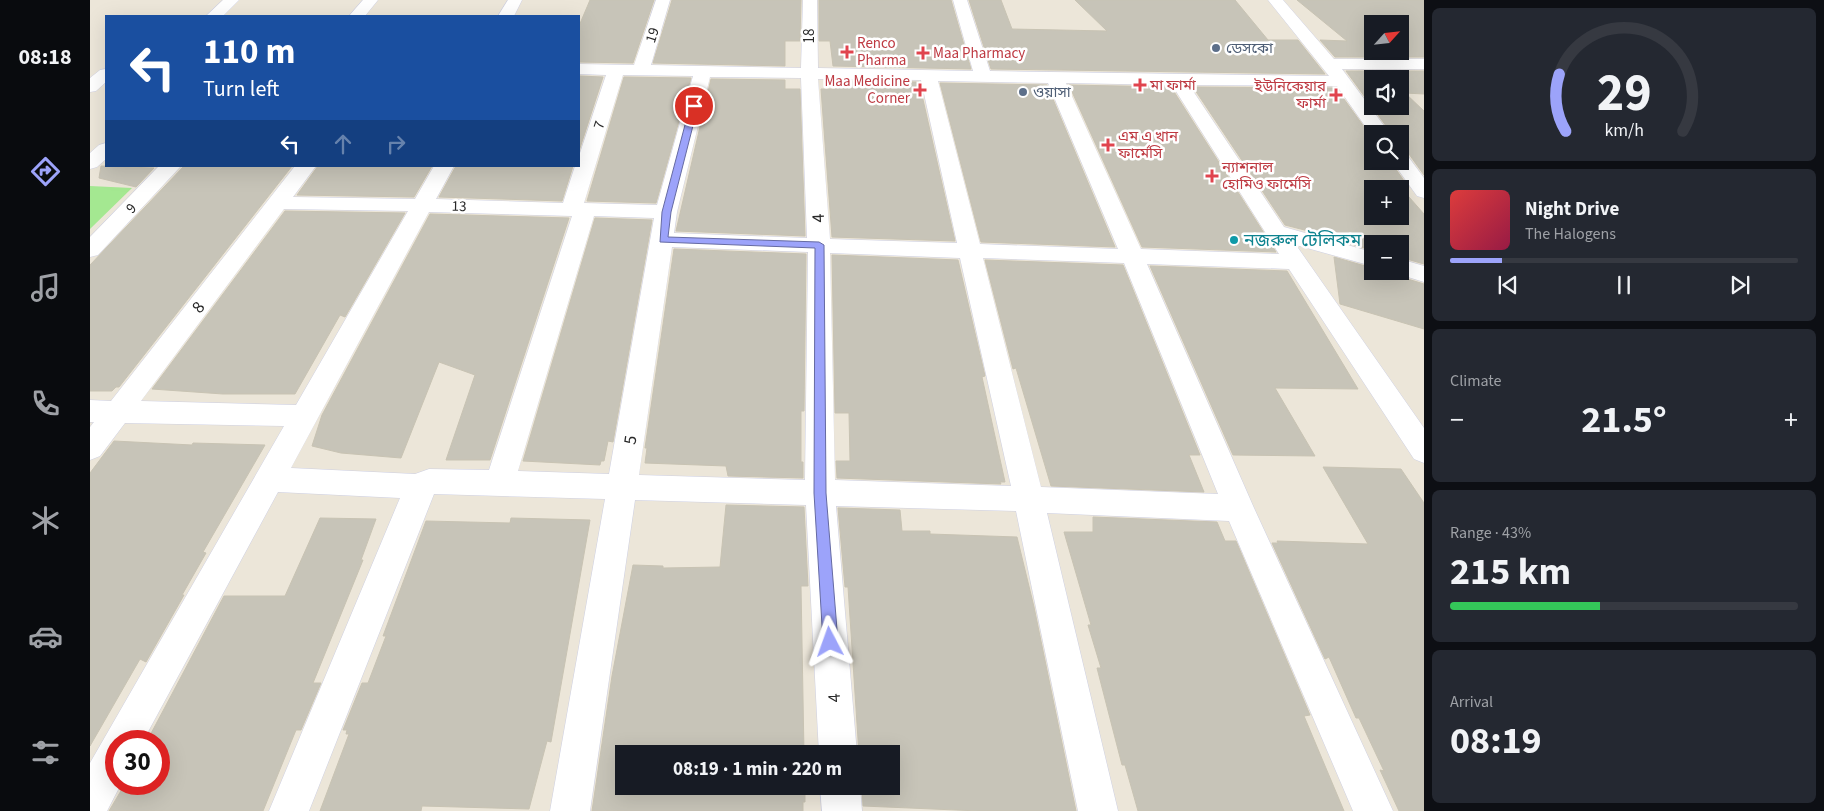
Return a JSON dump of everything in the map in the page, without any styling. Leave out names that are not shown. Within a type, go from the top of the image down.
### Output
[{"type":"street","points":[[215,15],[232,0]]},
{"type":"street","points":[[358,15],[371,0]]},
{"type":"street","points":[[507,15],[515,0]]},
{"type":"street","name":"19","points":[[640,70],[663,0]]},
{"type":"street","name":"18","points":[[809,73],[810,0]]},
{"type":"street","points":[[960,0],[983,75]]},
{"type":"street","points":[[1275,0],[1329,64],[1374,125]]},
{"type":"street","points":[[90,87],[104,64]]},
{"type":"street","points":[[1329,64],[1424,64]]},
{"type":"street","points":[[580,69],[1177,80],[1340,81]]},
{"type":"street","name":"7","points":[[500,483],[616,70]]},
{"type":"street","name":"5","points":[[570,811],[622,486],[656,221],[703,71]]},
{"type":"street","name":"4","points":[[809,73],[819,245],[820,493],[837,745]]},
{"type":"street","points":[[928,74],[1029,499],[1098,811]]},
{"type":"street","points":[[1054,77],[1239,508],[1373,811]]},
{"type":"street","points":[[1177,80],[1296,262],[1424,451]]},
{"type":"street","points":[[90,164],[105,150]]},
{"type":"street","name":"9","points":[[90,250],[171,167]]},
{"type":"street","name":"8","points":[[90,448],[305,167]]},
{"type":"street","points":[[129,730],[443,167]]},
{"type":"street","points":[[1408,170],[1424,192]]},
{"type":"street","name":"13","points":[[278,203],[422,204],[578,209],[819,245],[1296,262]]},
{"type":"street","points":[[1277,232],[1364,257]]},
{"type":"street","points":[[1409,270],[1424,274]]},
{"type":"street","points":[[90,411],[304,416]]},
{"type":"street","points":[[269,478],[420,487],[430,481],[1029,499],[1239,508]]},
{"type":"street","points":[[289,811],[420,487]]},
{"type":"street","points":[[90,802],[105,774]]},
{"type":"street","points":[[841,795],[842,811]]},
{"type":"green space","points":[[90,186],[132,188],[90,229]]},
{"type":"building","points":[[590,0],[654,0],[633,63],[580,62],[580,24]]},
{"type":"building","points":[[672,0],[801,0],[800,41],[785,41],[785,66],[653,63]]},
{"type":"building","points":[[819,0],[951,0],[971,69],[833,66],[830,41],[819,41]]},
{"type":"building","points":[[969,0],[1001,0],[1012,29],[1107,31],[1075,0],[1235,0],[1268,40],[1298,40],[1325,74],[991,69]]},
{"type":"building","points":[[1297,0],[1424,0],[1424,57],[1409,57],[1409,15],[1364,15],[1364,57],[1335,57],[1320,40],[1347,41]]},
{"type":"building","points":[[1346,71],[1364,71],[1364,96]]},
{"type":"building","points":[[1409,71],[1424,71],[1424,94],[1409,93]]},
{"type":"building","points":[[580,76],[603,77],[580,148]]},
{"type":"building","points":[[624,77],[691,78],[656,203],[587,201]]},
{"type":"building","points":[[711,79],[785,80],[785,89],[800,89],[805,236],[676,231]]},
{"type":"building","points":[[835,81],[919,82],[955,241],[832,237],[821,89],[836,89]]},
{"type":"building","points":[[940,83],[1047,85],[1115,247],[981,242]]},
{"type":"building","points":[[1069,85],[1171,87],[1276,252],[1142,247]]},
{"type":"building","points":[[1193,87],[1336,88],[1364,127],[1364,170],[1396,170],[1403,180],[1364,180],[1364,225],[1409,225],[1409,197],[1424,214],[1424,264],[1409,260],[1409,235],[1364,235],[1364,248],[1332,239],[1332,237],[1285,225]]},
{"type":"building","points":[[1409,97],[1424,111],[1424,175],[1409,154],[1409,125],[1385,125],[1378,115],[1409,115]]},
{"type":"building","points":[[101,166],[154,168],[136,187],[99,178]]},
{"type":"building","points":[[183,167],[291,167],[119,387],[112,391],[90,391],[90,265]]},
{"type":"building","points":[[317,167],[431,167],[414,197],[297,195]]},
{"type":"building","points":[[455,167],[573,167],[562,201],[439,197]]},
{"type":"building","points":[[285,211],[405,213],[345,317],[340,315],[295,394],[223,394],[152,389]]},
{"type":"building","points":[[430,214],[569,218],[490,460],[446,460],[475,375],[439,362],[401,458],[341,453],[312,446],[322,415]]},
{"type":"building","points":[[595,218],[652,220],[613,442],[608,441],[604,461],[601,461],[600,465],[523,461]]},
{"type":"building","points":[[674,249],[806,254],[804,411],[801,411],[801,462],[803,462],[803,478],[728,476],[726,466],[645,463],[647,448],[645,448]]},
{"type":"building","points":[[832,255],[958,260],[985,376],[982,377],[1005,482],[1000,482],[1001,484],[837,478],[836,461],[850,461],[849,413],[835,413]]},
{"type":"building","points":[[1334,257],[1364,266],[1364,280],[1409,279],[1424,284],[1424,329],[1340,304]]},
{"type":"building","points":[[985,260],[1123,265],[1200,455],[1189,455],[1204,492],[1051,486],[1016,368],[1013,369]]},
{"type":"building","points":[[1150,266],[1287,271],[1358,389],[1275,388],[1315,456],[1233,455]]},
{"type":"building","points":[[114,441],[192,445],[193,443],[265,445],[203,552],[206,553],[146,662],[140,659],[90,746],[90,473]]},
{"type":"building","points":[[1323,467],[1401,469],[1424,503],[1424,811],[1399,811],[1380,770],[1384,771],[1359,718],[1356,718],[1329,657],[1325,659],[1272,543],[1278,543],[1277,541],[1368,544]]},
{"type":"building","points":[[726,505],[804,507],[808,586],[801,586],[804,745],[615,745],[615,795],[805,795],[803,811],[592,811],[612,676],[633,565],[663,566],[663,568],[720,567]]},
{"type":"building","points":[[838,508],[900,510],[902,531],[930,531],[930,534],[1017,537],[1034,607],[1076,811],[979,811],[863,806],[862,795],[900,795],[900,745],[858,745],[848,587],[845,587]]},
{"type":"building","points":[[1093,517],[1217,522],[1225,541],[1236,541],[1310,715],[1304,716],[1344,811],[1138,811],[1125,765],[1122,765],[1097,668],[1101,668],[1088,625],[1091,625],[1064,532],[1093,532]]},
{"type":"building","points":[[320,518],[376,519],[361,560],[363,560],[313,683],[321,683],[301,730],[296,730],[263,811],[109,811],[118,795],[170,795],[170,730],[153,730],[224,596],[285,596]]},
{"type":"building","points":[[511,518],[590,520],[551,742],[547,741],[529,809],[422,806],[421,811],[320,811],[349,734],[346,734],[347,730],[343,730],[362,683],[368,683],[386,636],[383,636],[426,521],[510,523]]},
{"type":"place","name":"ডেসকো","points":[[1216,48]]},
{"type":"place","name":"Renco Pharma","points":[[847,52]]},
{"type":"place","name":"Maa Pharmacy","points":[[923,53]]},
{"type":"place","name":"মা ফার্মা","points":[[1140,85]]},
{"type":"place","name":"Maa Medicine Corner","points":[[920,90]]},
{"type":"place","name":"ওয়াসা","points":[[1023,92]]},
{"type":"place","name":"ইউনিকেয়ার ফার্মা","points":[[1336,95]]},
{"type":"place","name":"এম এ খান ফার্মেসি","points":[[1108,145]]},
{"type":"place","name":"ন্যাশনাল হোমিও ফার্মেসি","points":[[1212,176]]},
{"type":"place","name":"নজরুল টেলিকম","points":[[1234,240]]},
{"type":"route","points":[[694,106],[666,212],[663,240],[819,245],[820,493],[830,642]]}]
